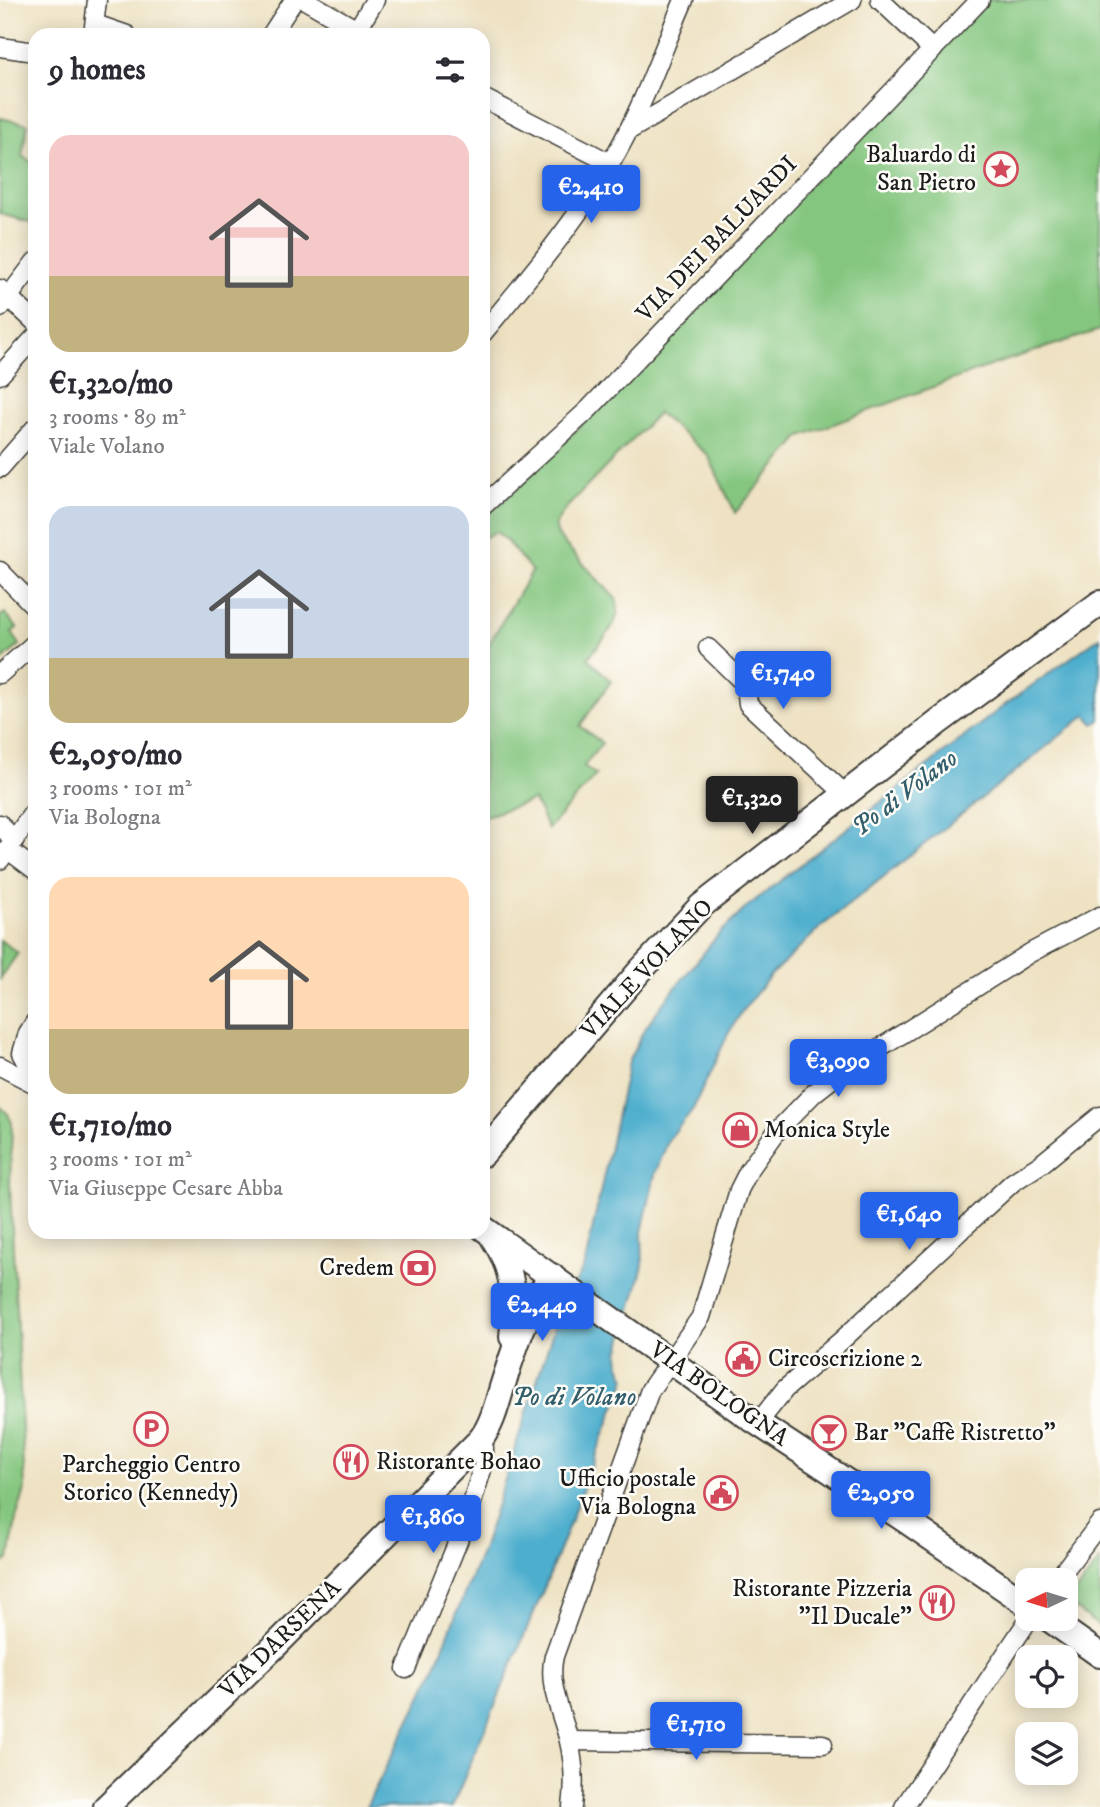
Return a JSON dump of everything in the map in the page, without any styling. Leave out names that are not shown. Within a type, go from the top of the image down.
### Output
[{"type":"main road","name":"VIALE VOLANO","points":[[490,1146],[684,923],[724,887],[1100,603]]},
{"type":"main road","name":"VIA BOLOGNA","points":[[490,1233],[758,1423],[1015,1596]]},
{"type":"main road","name":"VIA DARSENA","points":[[490,1236],[505,1258],[514,1290],[512,1339],[500,1392]]},
{"type":"main road","name":"VIA DARSENA","points":[[106,1807],[273,1648],[481,1439],[490,1423],[536,1300],[560,1282]]},
{"type":"main road","points":[[1066,1631],[1100,1655]]},
{"type":"street","points":[[94,28],[97,0]]},
{"type":"street","points":[[276,28],[294,0]]},
{"type":"street","points":[[305,0],[355,28]]},
{"type":"street","points":[[362,28],[375,0]]},
{"type":"street","points":[[490,324],[550,249],[610,163],[628,131],[684,0]]},
{"type":"street","points":[[628,131],[852,0]]},
{"type":"street","points":[[880,0],[933,50]]},
{"type":"street","name":"VIA DEI BALUARDI","points":[[490,500],[588,410],[980,0]]},
{"type":"street","points":[[0,47],[28,51]]},
{"type":"street","points":[[490,101],[610,163]]},
{"type":"street","points":[[28,270],[3,298],[28,317]]},
{"type":"street","points":[[0,375],[28,345]]},
{"type":"street","points":[[0,468],[28,436]]},
{"type":"street","points":[[0,571],[28,600]]},
{"type":"street","points":[[709,648],[746,685],[748,704],[845,794]]},
{"type":"street","points":[[0,674],[28,649]]},
{"type":"street","points":[[7,850],[28,820]]},
{"type":"street","points":[[0,824],[7,850],[28,865]]},
{"type":"street","points":[[572,1807],[574,1777],[569,1741],[552,1686],[554,1656],[662,1355],[701,1317],[739,1190],[763,1149],[795,1112],[852,1064],[1030,953],[1100,916]]},
{"type":"street","points":[[28,1032],[22,1053],[28,1064]]},
{"type":"street","points":[[0,1066],[28,1080]]},
{"type":"street","points":[[758,1423],[785,1389],[1013,1182],[1041,1164],[1100,1116]]},
{"type":"street","name":"VIA DARSENA","points":[[406,1669],[467,1519],[484,1462],[481,1439]]},
{"type":"street","points":[[1066,1568],[1100,1523]]},
{"type":"street","points":[[904,1807],[1021,1631]]},
{"type":"street","points":[[569,1741],[823,1744]]},
{"type":"green space","points":[[985,0],[1100,0],[1100,330],[992,365],[801,436],[735,513],[708,455],[658,413],[566,508],[556,524],[562,541],[616,599],[618,607],[610,630],[588,658],[611,681],[580,726],[602,743],[584,766],[596,775],[548,829],[534,800],[490,815],[490,642],[532,571],[503,537],[496,532],[490,535],[490,512],[561,446]]},
{"type":"green space","points":[[0,118],[28,124],[22,156],[28,160],[28,221],[0,214]]},
{"type":"green space","points":[[5,613],[17,628],[12,633],[20,645],[0,662],[0,616]]},
{"type":"green space","points":[[0,940],[18,953],[0,979]]},
{"type":"green space","points":[[0,1106],[12,1123],[10,1186],[25,1490],[16,1519],[9,1559],[0,1565]]},
{"type":"green space","points":[[1100,1560],[1100,1627],[1078,1610],[1078,1590]]},
{"type":"water","name":"Po di Volano","points":[[1100,637],[1100,720],[1094,724],[1086,715],[822,926],[770,976],[743,1010],[728,1034],[693,1109],[669,1139],[655,1174],[642,1232],[643,1266],[619,1353],[620,1365],[626,1378],[548,1579],[452,1807],[366,1807],[431,1677],[482,1550],[558,1316],[585,1264],[628,1062],[643,1032],[718,935],[748,906],[1006,704]]},
{"type":"place","name":"Baluardo di San Pietro","points":[[1001,169]]},
{"type":"place","name":"Monica Style","points":[[740,1130]]},
{"type":"place","name":"Credem","points":[[418,1268]]},
{"type":"place","name":"Circoscrizione 2","points":[[743,1359]]},
{"type":"place","name":"Parcheggio Centro Storico (Kennedy)","points":[[151,1429]]},
{"type":"place","name":"Bar \"Caffè Ristretto\"","points":[[829,1433]]},
{"type":"place","name":"Ristorante Bohao","points":[[351,1462]]},
{"type":"place","name":"Ufficio postale Via Bologna","points":[[721,1493]]},
{"type":"place","name":"Ristorante Pizzeria \"Il Ducale\"","points":[[937,1603]]}]
